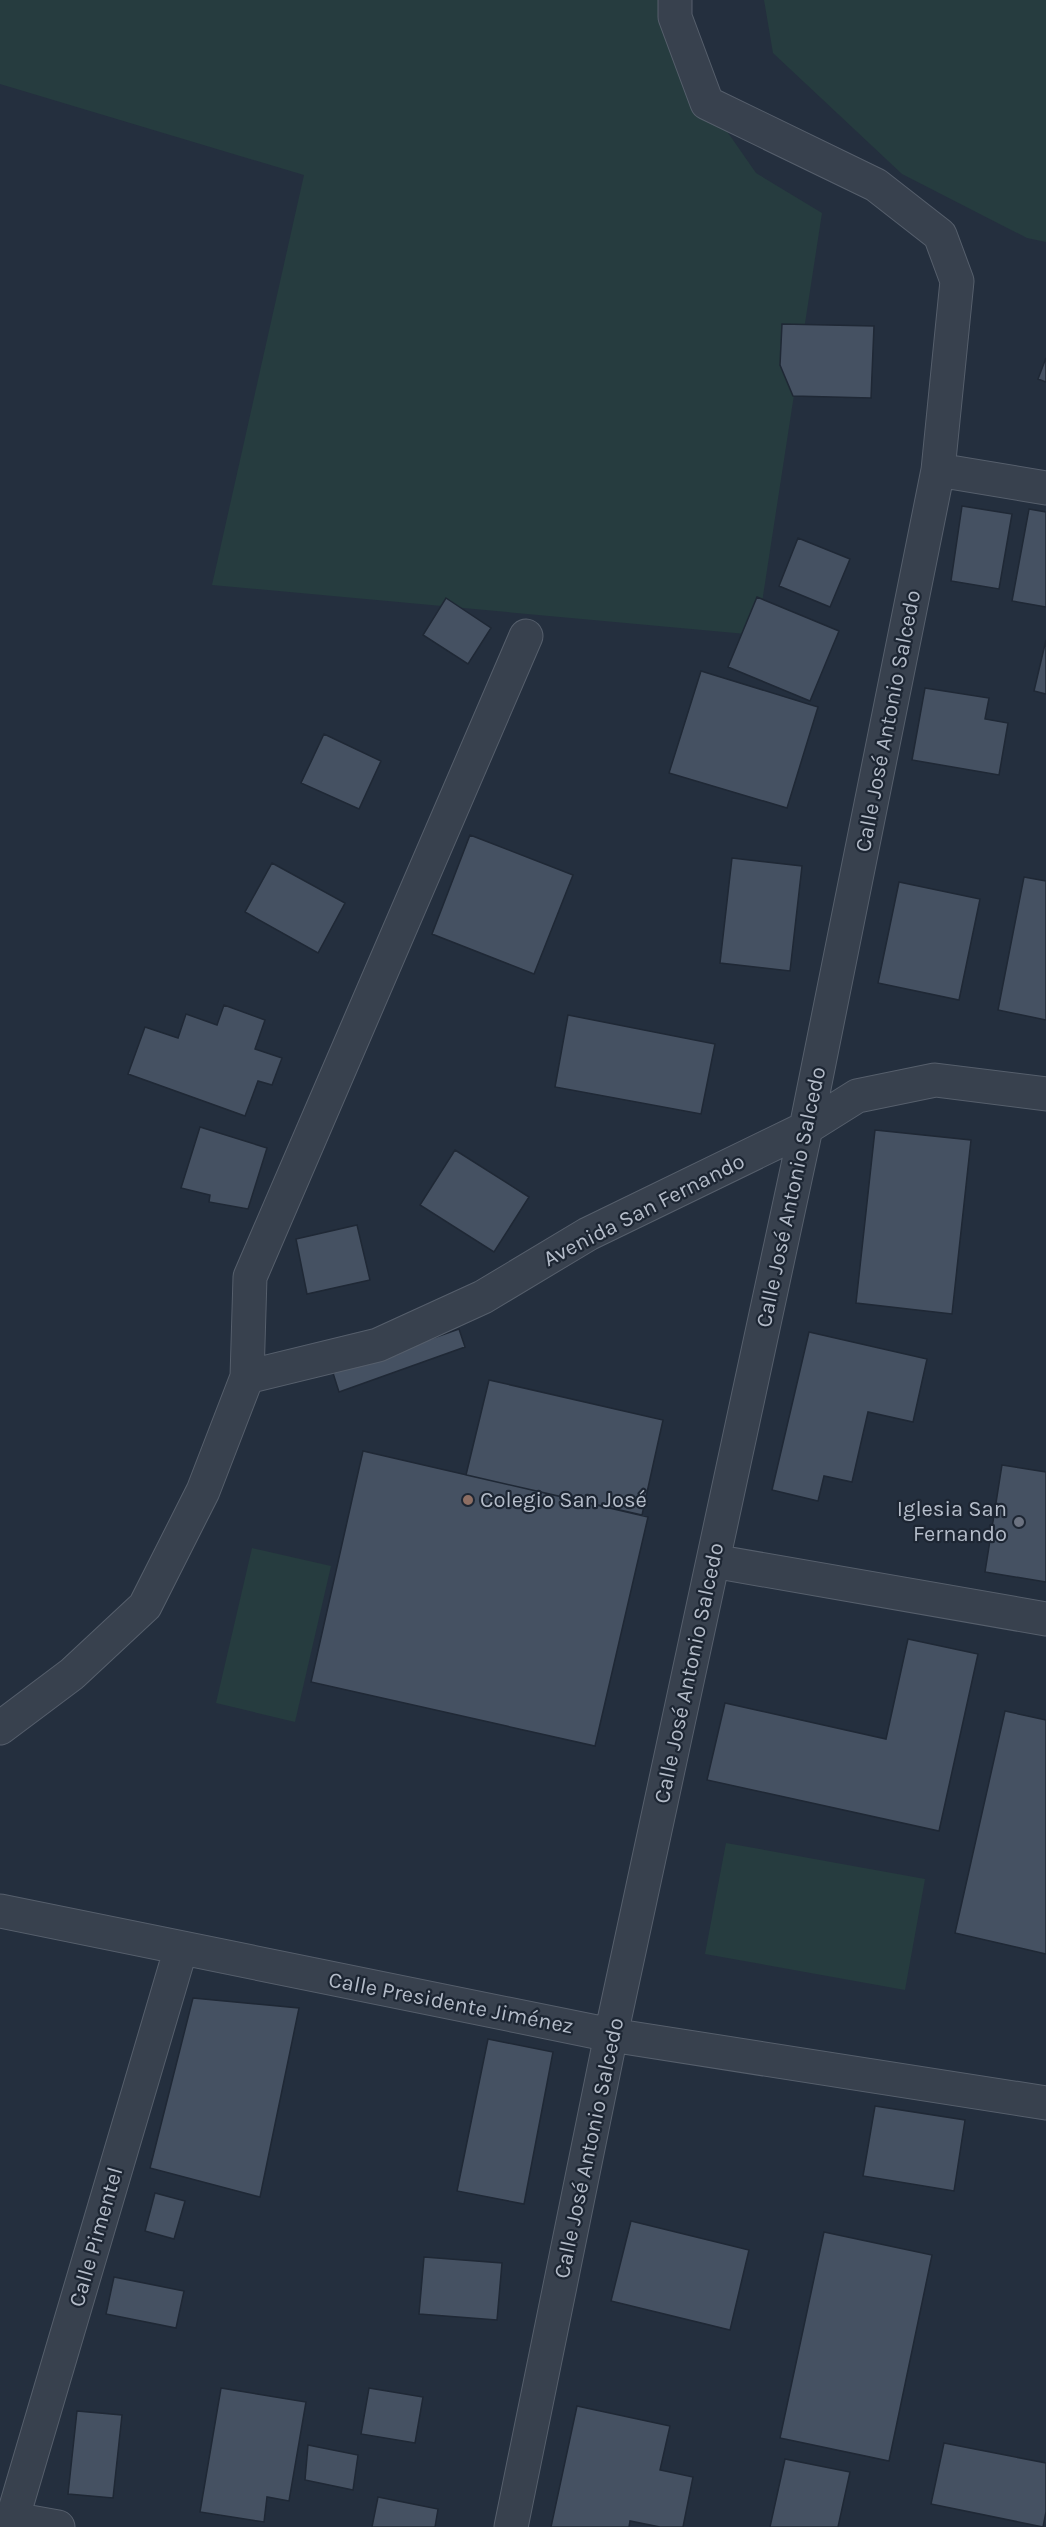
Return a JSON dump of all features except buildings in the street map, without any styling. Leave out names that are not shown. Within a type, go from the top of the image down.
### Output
[{"type":"street","name":"Calle José Antonio Salcedo","points":[[512,2527],[611,2035],[806,1128],[938,470],[957,281],[940,235],[876,185],[707,103],[675,16],[675,0]]},
{"type":"street","points":[[938,470],[1046,488]]},
{"type":"street","points":[[0,1728],[72,1674],[145,1606],[203,1491],[247,1377],[250,1276],[526,636]]},
{"type":"street","name":"Avenida San Fernando","points":[[247,1377],[378,1345],[483,1297],[588,1234],[806,1128],[857,1096],[935,1080],[1046,1094]]},
{"type":"street","points":[[713,1561],[1046,1619]]},
{"type":"street","name":"Calle Presidente Jiménez","points":[[0,1911],[611,2035],[1046,2103]]},
{"type":"street","name":"Calle Pimentel","points":[[12,2523],[181,1948]]},
{"type":"street","points":[[12,2523],[58,2527]]},
{"type":"green space","points":[[0,0],[681,0],[692,81],[756,173],[822,213],[757,635],[212,585],[304,175],[0,84]]},
{"type":"green space","points":[[764,0],[1046,0],[1046,242],[1027,238],[902,174],[773,53]]},
{"type":"green space","points":[[252,1548],[331,1566],[295,1722],[216,1703]]},
{"type":"green space","points":[[726,1843],[925,1879],[905,1990],[705,1954]]},
{"type":"place","name":"Colegio San José","points":[[468,1500]]},
{"type":"place","name":"Iglesia San Fernando","points":[[1019,1522]]}]
